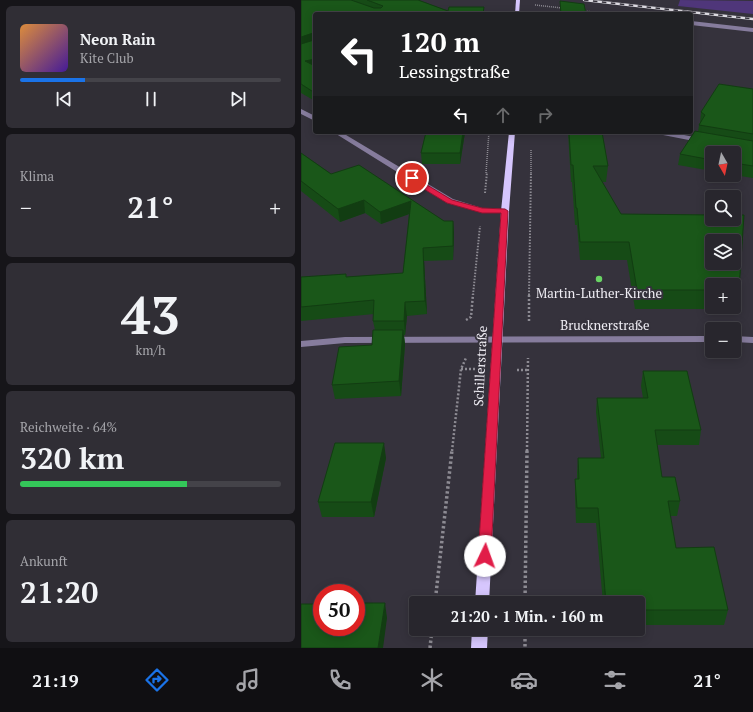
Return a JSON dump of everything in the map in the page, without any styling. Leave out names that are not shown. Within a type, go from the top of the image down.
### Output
[{"type":"main road","points":[[517,12],[518,0]]},
{"type":"main road","name":"Schillerstraße","points":[[482,596],[505,211],[512,134]]},
{"type":"main road","points":[[479,648],[480,636]]},
{"type":"street","points":[[693,23],[753,30]]},
{"type":"street","points":[[301,111],[313,118]]},
{"type":"street","points":[[339,134],[450,201],[482,210],[505,211]]},
{"type":"street","points":[[668,134],[710,142]]},
{"type":"street","name":"Brucknerstraße","points":[[301,344],[345,340],[705,339]]},
{"type":"street","points":[[741,339],[753,340]]},
{"type":"path","points":[[533,5],[562,8]]},
{"type":"path","points":[[577,10],[595,12]]},
{"type":"path","points":[[436,596],[461,369],[467,356],[462,349],[461,340],[463,324],[471,317],[482,210],[488,171],[487,152],[489,134]]},
{"type":"path","points":[[525,596],[531,148]]},
{"type":"path","points":[[430,648],[431,636]]},
{"type":"path","points":[[525,636],[525,648]]},
{"type":"shaded area","points":[[680,0],[753,1],[753,14],[678,6]]},
{"type":"building","points":[[301,0],[351,0],[374,8],[381,8],[383,6],[367,0],[418,0],[448,11],[449,7],[484,7],[483,12],[313,12],[313,33],[301,37]]},
{"type":"building","points":[[560,1],[584,4],[586,12],[561,12]]},
{"type":"building","points":[[313,40],[313,59],[305,61],[313,65],[313,92],[301,84],[301,44]]},
{"type":"building","points":[[719,84],[753,89],[753,134],[699,125],[705,115],[701,112]]},
{"type":"building","points":[[695,131],[753,141],[753,166],[741,164],[741,146],[705,146],[705,159],[680,154]]},
{"type":"building","points":[[426,134],[463,134],[460,153],[421,153]]},
{"type":"building","points":[[569,134],[602,134],[608,166],[593,166],[621,214],[705,215],[705,226],[741,226],[741,215],[744,215],[741,260],[741,234],[705,234],[705,270],[740,270],[740,278],[705,278],[705,290],[637,290],[629,242],[580,242]]},
{"type":"building","points":[[301,153],[331,174],[359,165],[444,221],[453,221],[453,246],[423,248],[425,301],[405,302],[404,321],[373,321],[374,300],[301,307],[301,277],[346,274],[346,277],[403,273],[411,201],[380,212],[364,200],[338,209],[301,181]]},
{"type":"building","points":[[373,330],[403,330],[399,381],[332,385],[339,347],[372,345]]},
{"type":"building","points":[[643,371],[687,371],[701,430],[655,430],[662,477],[675,477],[680,501],[668,501],[676,548],[714,547],[728,610],[645,610],[645,596],[605,596],[598,508],[577,508],[575,479],[579,479],[578,458],[604,458],[597,398],[648,398]]},
{"type":"building","points":[[335,443],[384,443],[371,502],[318,502]]},
{"type":"building","points":[[365,603],[385,603],[378,648],[301,648],[301,604],[313,604],[313,636],[365,636]]},
{"type":"railway","points":[[584,0],[691,12]]},
{"type":"railway","points":[[693,12],[753,19]]},
{"type":"place","name":"Martin-Luther-Kirche","points":[[599,279]]},
{"type":"route","points":[[412,178],[450,201],[482,210],[505,211],[485,556]]}]
